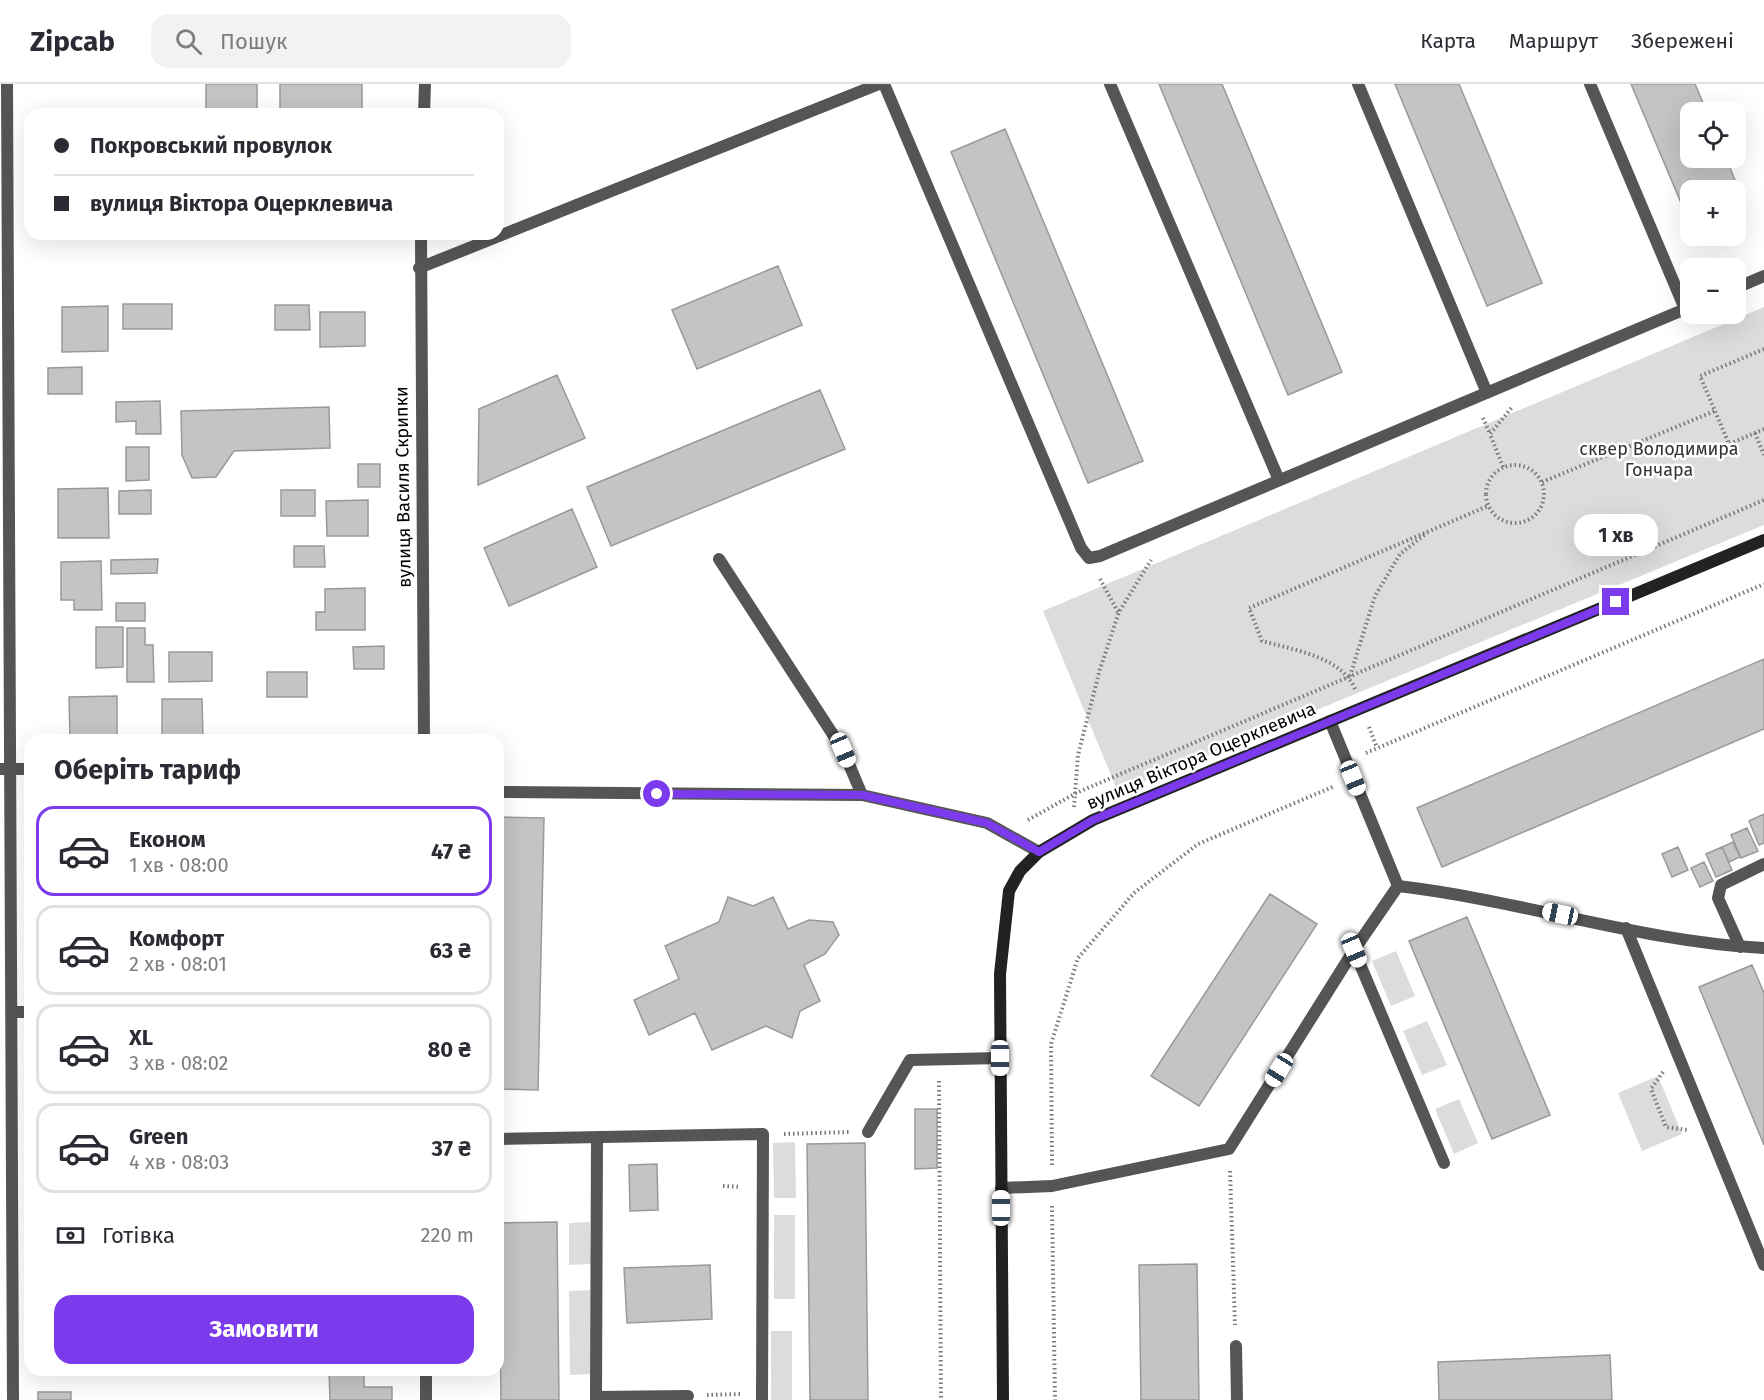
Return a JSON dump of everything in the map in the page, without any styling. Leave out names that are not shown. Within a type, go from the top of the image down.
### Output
[{"type":"street","points":[[7,84],[5,769],[12,1012],[13,1400]]},
{"type":"street","points":[[424,108],[425,84]]},
{"type":"street","points":[[504,234],[881,84],[1081,548],[1089,558],[1100,556],[1680,311]]},
{"type":"street","points":[[1110,84],[1279,480]]},
{"type":"street","points":[[1358,84],[1487,393]]},
{"type":"street","points":[[1590,84],[1680,290]]},
{"type":"street","name":"вулиця Василя Скрипки","points":[[421,240],[419,268],[424,734]]},
{"type":"street","points":[[419,268],[489,240]]},
{"type":"street","points":[[1746,284],[1764,276]]},
{"type":"street","name":"вулиця Віктора Оцерклевича","points":[[1003,1400],[1000,974],[1009,891],[1020,871],[1039,852],[1071,831],[1764,540]]},
{"type":"street","points":[[719,559],[843,750],[862,795]]},
{"type":"street","points":[[1330,721],[1398,886]]},
{"type":"street","points":[[5,769],[24,769]]},
{"type":"street","points":[[504,792],[862,795],[987,823],[1039,852]]},
{"type":"street","points":[[1740,947],[1718,898],[1721,885],[1764,864]]},
{"type":"street","points":[[1398,886],[1449,892],[1626,928],[1740,947],[1764,948]]},
{"type":"street","points":[[1001,1188],[1052,1186],[1229,1149],[1354,950],[1398,886]]},
{"type":"street","points":[[1626,928],[1764,1265]]},
{"type":"street","points":[[1354,950],[1444,1163]]},
{"type":"street","points":[[12,1012],[24,1012]]},
{"type":"street","points":[[868,1132],[910,1060],[1000,1058]]},
{"type":"street","points":[[504,1139],[763,1134],[762,1396]]},
{"type":"street","points":[[597,1137],[596,1398],[688,1396]]},
{"type":"street","points":[[1236,1346],[1237,1400]]},
{"type":"street","points":[[426,1376],[426,1400]]},
{"type":"path","points":[[1764,349],[1700,376],[1730,444],[1764,429]]},
{"type":"path","points":[[1503,467],[1490,434],[1517,401]]},
{"type":"path","points":[[1542,482],[1715,411]]},
{"type":"path","points":[[1755,433],[1764,455]]},
{"type":"path","points":[[1526,466],[1542,482],[1545,494],[1543,505],[1536,515],[1527,521],[1516,524],[1504,522],[1494,516],[1488,506],[1487,483],[1493,473],[1503,467],[1526,466]]},
{"type":"path","points":[[1005,833],[1076,793],[1764,500]]},
{"type":"path","points":[[1350,676],[1318,657],[1262,641],[1249,608],[1488,506]]},
{"type":"path","points":[[1071,831],[1078,755],[1119,612],[1171,526]]},
{"type":"path","points":[[1350,676],[1375,596],[1400,554],[1433,529]]},
{"type":"path","points":[[1089,558],[1119,612]]},
{"type":"path","points":[[1346,761],[1764,584]]},
{"type":"path","points":[[1055,1400],[1051,1044],[1078,958],[1134,893],[1198,844],[1353,778]]},
{"type":"path","points":[[1677,1051],[1651,1089],[1666,1127],[1710,1132]]},
{"type":"path","points":[[939,1059],[941,1400]]},
{"type":"path","points":[[763,1134],[868,1132]]},
{"type":"path","points":[[1229,1149],[1236,1346]]},
{"type":"path","points":[[688,1396],[762,1396]]},
{"type":"green space","name":"сквер Володимира Гончара","points":[[1764,307],[1764,525],[1118,792],[1043,611],[1724,324],[1746,324],[1746,315]]},
{"type":"green space","points":[[1396,951],[1415,996],[1391,1006],[1372,961]]},
{"type":"green space","points":[[1427,1021],[1447,1065],[1422,1075],[1403,1031]]},
{"type":"green space","points":[[1658,1076],[1682,1134],[1642,1151],[1618,1093]]},
{"type":"green space","points":[[1459,1099],[1478,1143],[1454,1154],[1435,1109]]},
{"type":"green space","points":[[795,1142],[796,1198],[774,1198],[773,1143]]},
{"type":"green space","points":[[774,1215],[795,1215],[795,1299],[774,1299]]},
{"type":"green space","points":[[590,1222],[591,1264],[569,1265],[569,1223]]},
{"type":"green space","points":[[590,1290],[591,1374],[570,1375],[569,1291]]},
{"type":"green space","points":[[771,1331],[792,1331],[792,1400],[771,1400]]},
{"type":"building","points":[[206,84],[257,84],[257,108],[206,108]]},
{"type":"building","points":[[280,84],[362,84],[362,108],[280,108]]},
{"type":"building","points":[[1159,84],[1222,84],[1342,372],[1288,395]]},
{"type":"building","points":[[1395,84],[1459,84],[1542,283],[1487,306]]},
{"type":"building","points":[[1631,84],[1695,84],[1703,102],[1680,102],[1680,168],[1730,168],[1735,180],[1680,180],[1680,200]]},
{"type":"building","points":[[1005,129],[1143,461],[1088,483],[951,152]]},
{"type":"building","points":[[778,266],[802,325],[697,369],[672,310]]},
{"type":"building","points":[[123,304],[172,304],[172,329],[123,329]]},
{"type":"building","points":[[275,305],[309,305],[310,330],[275,330]]},
{"type":"building","points":[[108,306],[108,351],[62,352],[62,307]]},
{"type":"building","points":[[320,312],[365,312],[365,346],[320,347]]},
{"type":"building","points":[[82,367],[82,394],[48,394],[48,368]]},
{"type":"building","points":[[557,375],[585,438],[478,485],[479,409]]},
{"type":"building","points":[[820,390],[845,449],[611,546],[587,487]]},
{"type":"building","points":[[160,401],[161,434],[136,434],[136,421],[116,422],[116,402]]},
{"type":"building","points":[[329,407],[330,448],[234,451],[216,477],[192,478],[182,455],[181,411]]},
{"type":"building","points":[[126,447],[149,447],[149,480],[126,481]]},
{"type":"building","points":[[358,464],[380,464],[380,487],[358,487]]},
{"type":"building","points":[[108,488],[109,538],[58,538],[58,489]]},
{"type":"building","points":[[151,490],[151,514],[119,514],[119,491]]},
{"type":"building","points":[[281,490],[315,490],[315,516],[281,516]]},
{"type":"building","points":[[368,500],[368,536],[327,536],[326,501]]},
{"type":"building","points":[[572,509],[597,567],[509,606],[484,548]]},
{"type":"building","points":[[294,546],[324,546],[325,567],[294,567]]},
{"type":"building","points":[[158,559],[157,573],[111,574],[111,560]]},
{"type":"building","points":[[101,561],[102,610],[74,610],[74,600],[61,600],[61,562]]},
{"type":"building","points":[[365,588],[365,630],[316,630],[316,612],[325,612],[325,589]]},
{"type":"building","points":[[116,603],[145,603],[145,621],[116,621]]},
{"type":"building","points":[[96,627],[123,627],[123,667],[96,668]]},
{"type":"building","points":[[127,628],[145,628],[145,645],[153,645],[154,682],[127,682]]},
{"type":"building","points":[[384,646],[384,669],[354,669],[353,647]]},
{"type":"building","points":[[169,652],[212,652],[212,681],[169,682]]},
{"type":"building","points":[[1764,659],[1764,729],[1442,867],[1417,808]]},
{"type":"building","points":[[267,672],[307,672],[307,697],[267,697]]},
{"type":"building","points":[[117,696],[117,734],[70,734],[69,697]]},
{"type":"building","points":[[162,699],[202,699],[203,734],[162,734]]},
{"type":"building","points":[[1764,814],[1764,843],[1759,845],[1749,821]]},
{"type":"building","points":[[504,817],[544,818],[538,1090],[504,1089]]},
{"type":"building","points":[[1747,828],[1758,851],[1741,858],[1731,835]]},
{"type":"building","points":[[1733,842],[1740,857],[1729,862],[1722,847]]},
{"type":"building","points":[[1678,847],[1688,870],[1672,877],[1662,854]]},
{"type":"building","points":[[1722,847],[1732,870],[1716,877],[1706,854]]},
{"type":"building","points":[[1704,862],[1713,881],[1700,887],[1691,868]]},
{"type":"building","points":[[1270,894],[1317,924],[1199,1106],[1151,1076]]},
{"type":"building","points":[[728,897],[753,906],[773,897],[788,929],[809,920],[833,922],[839,935],[825,954],[804,965],[820,1001],[800,1011],[792,1038],[766,1026],[712,1050],[695,1013],[649,1035],[634,1000],[679,979],[665,946],[719,922]]},
{"type":"building","points":[[1467,917],[1550,1115],[1492,1139],[1409,941]]},
{"type":"building","points":[[1752,965],[1764,993],[1764,1145],[1699,987]]},
{"type":"building","points":[[915,1109],[937,1109],[937,1168],[915,1169]]},
{"type":"building","points":[[865,1143],[868,1400],[810,1400],[807,1144]]},
{"type":"building","points":[[657,1164],[658,1210],[630,1211],[629,1165]]},
{"type":"building","points":[[557,1222],[559,1400],[501,1400],[501,1376],[504,1376],[504,1223]]},
{"type":"building","points":[[1197,1264],[1199,1400],[1141,1400],[1139,1265]]},
{"type":"building","points":[[710,1265],[712,1319],[627,1323],[624,1268]]},
{"type":"building","points":[[1610,1355],[1612,1400],[1439,1400],[1438,1362]]},
{"type":"building","points":[[329,1376],[364,1376],[364,1387],[392,1387],[392,1400],[330,1400]]},
{"type":"building","points":[[38,1392],[71,1392],[71,1400],[38,1400]]},
{"type":"route","points":[[657,794],[862,795],[987,823],[1039,852],[1093,820],[1616,602]]}]
